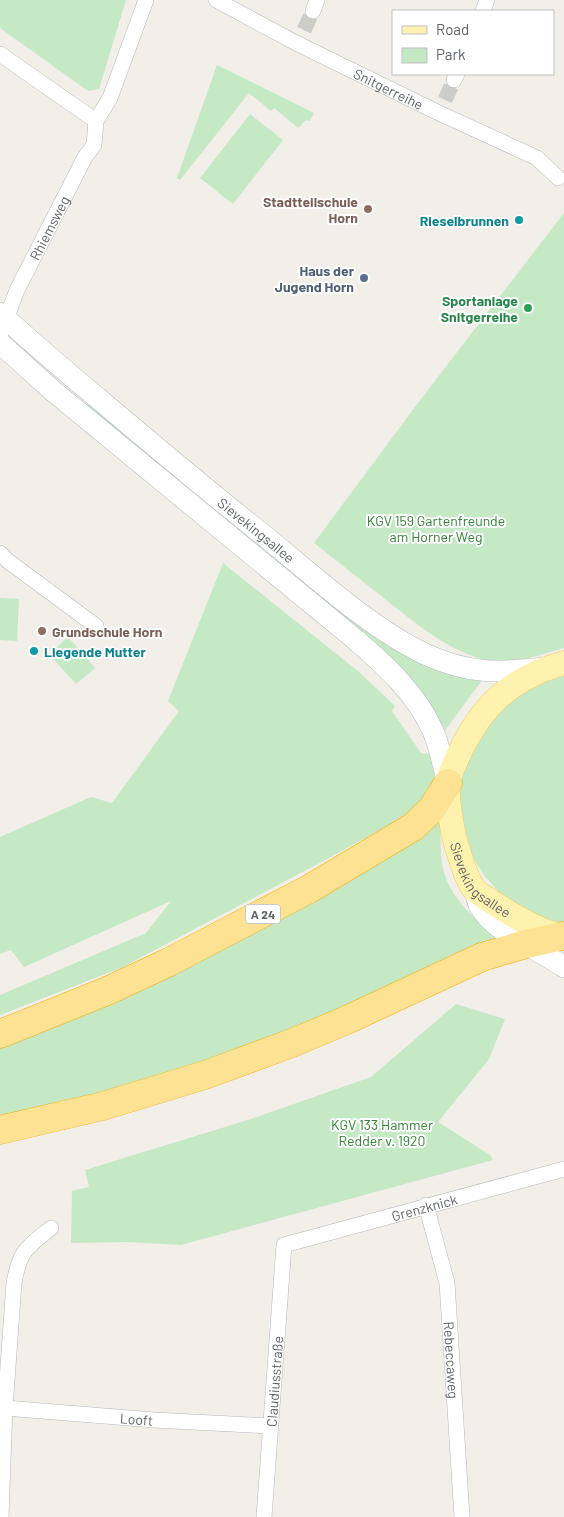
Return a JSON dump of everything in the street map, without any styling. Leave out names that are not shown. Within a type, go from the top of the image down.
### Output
[{"type":"highway","name":"A 24","points":[[0,1034],[107,991],[169,962],[309,889],[413,827],[428,815],[448,783]]},
{"type":"highway","points":[[0,1130],[103,1106],[205,1074],[292,1043],[482,957],[526,944],[564,937]]},
{"type":"main road","name":"Sievekingsallee","points":[[2,323],[42,351],[199,483],[364,616],[402,641],[425,654],[447,663],[475,670],[507,672],[557,665]]},
{"type":"main road","name":"Sievekingsallee","points":[[0,343],[53,391],[356,640],[396,676],[419,706],[434,732],[448,783],[454,841],[475,890],[522,921],[564,937]]},
{"type":"main road","name":"Sievekingsallee","points":[[448,783],[464,743],[481,715],[514,685],[557,665]]},
{"type":"main road","points":[[475,890],[480,905],[491,919],[526,944],[564,967]]},
{"type":"street","name":"Rhiemsweg","points":[[2,323],[85,157],[94,145],[96,121],[110,98],[146,0]]},
{"type":"street","name":"Snitgerreihe","points":[[216,0],[300,36],[442,106],[537,158],[558,178]]},
{"type":"street","points":[[0,54],[96,121]]},
{"type":"street","points":[[0,553],[8,561],[96,626]]},
{"type":"street","name":"Grenzknick","points":[[284,1245],[564,1169]]},
{"type":"street","name":"Rebeccaweg","points":[[426,1205],[447,1283],[462,1517]]},
{"type":"street","points":[[1,1517],[5,1408],[17,1263],[24,1250],[51,1228]]},
{"type":"street","name":"Claudiusstraße","points":[[264,1517],[284,1245]]},
{"type":"street","name":"Looft","points":[[5,1408],[154,1420],[270,1426]]},
{"type":"green space","points":[[0,0],[126,0],[99,89],[88,91],[0,28]]},
{"type":"green space","points":[[217,65],[314,113],[310,121],[306,120],[298,128],[274,108],[271,111],[249,93],[180,180],[177,178]]},
{"type":"green space","points":[[250,114],[283,140],[233,204],[200,178]]},
{"type":"green space","name":"KGV 159 Gartenfreunde am Horner Weg","points":[[564,213],[564,648],[513,661],[488,660],[454,648],[438,639],[407,617],[314,543],[418,403]]},
{"type":"green space","points":[[88,402],[305,579],[483,679],[443,733],[427,704],[84,410]]},
{"type":"green space","points":[[223,563],[359,672],[395,706],[392,711],[421,753],[430,754],[435,779],[420,808],[327,859],[121,968],[0,1015],[0,995],[146,933],[171,901],[24,967],[11,950],[0,954],[0,837],[91,797],[112,803],[179,711],[168,701]]},
{"type":"green space","points":[[0,598],[19,599],[17,641],[0,640]]},
{"type":"green space","points":[[68,637],[95,668],[76,684],[49,654]]},
{"type":"green space","points":[[564,675],[564,925],[542,918],[522,908],[490,882],[478,865],[469,846],[463,825],[460,795],[462,774],[468,753],[475,740],[503,704],[514,695],[528,688]]},
{"type":"green space","points":[[440,818],[442,864],[450,887],[464,907],[502,941],[233,1056],[0,1122],[0,1043]]},
{"type":"green space","name":"KGV 133 Hammer Redder v. 1920","points":[[456,1004],[505,1019],[489,1059],[438,1122],[490,1155],[493,1160],[181,1245],[128,1242],[71,1243],[72,1191],[89,1187],[85,1170],[251,1119],[371,1077]]},
{"type":"tunnel","points":[[304,30],[313,11]]},
{"type":"tunnel","points":[[445,100],[454,80]]},
{"type":"place","name":"Stadtteilschule Horn","points":[[368,209]]},
{"type":"place","name":"Rieselbrunnen","points":[[519,220]]},
{"type":"place","name":"Haus der Jugend Horn","points":[[364,278]]},
{"type":"place","name":"Sportanlage Snitgerreihe","points":[[528,308]]},
{"type":"place","name":"Grundschule Horn","points":[[42,631]]},
{"type":"place","name":"Liegende Mutter","points":[[34,651]]}]
